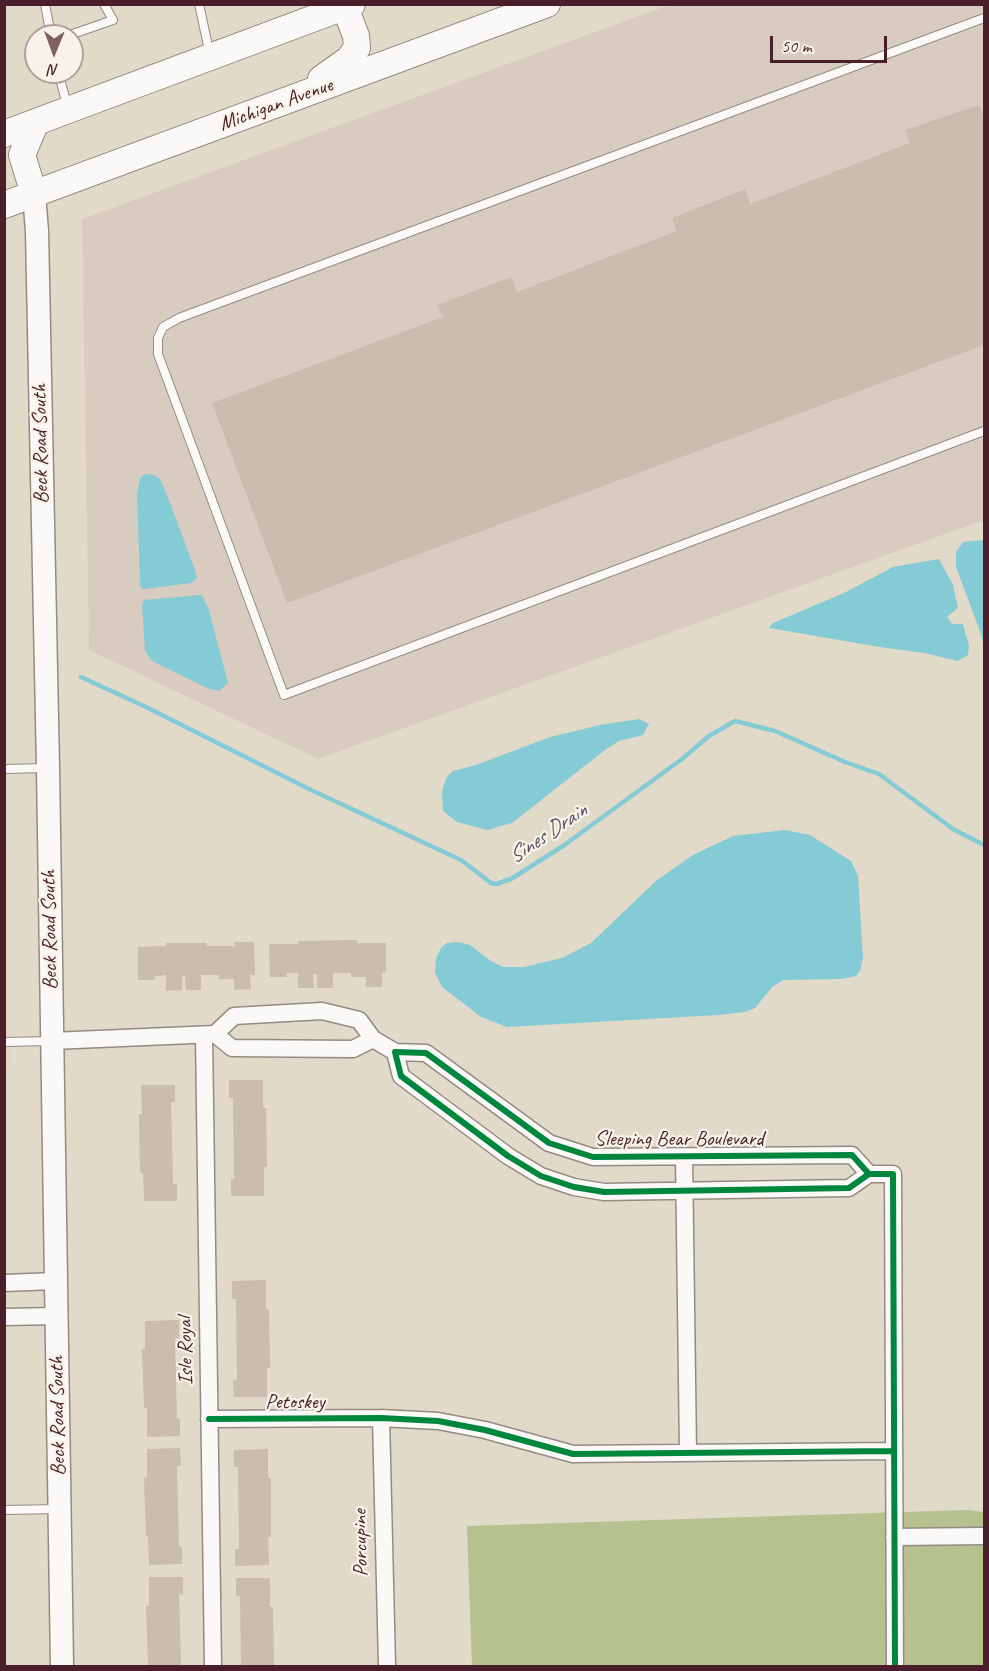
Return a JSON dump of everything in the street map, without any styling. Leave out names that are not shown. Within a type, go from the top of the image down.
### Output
[{"type":"main road","name":"Michigan Avenue","points":[[4,205],[547,4]]},
{"type":"main road","points":[[4,134],[347,5],[357,48],[349,59],[291,99]]},
{"type":"main road","points":[[34,194],[22,155],[35,124]]},
{"type":"main road","name":"Beck Road South","points":[[34,194],[37,231],[48,768],[62,1666]]},
{"type":"street","name":"Sleeping Bear Boulevard","points":[[210,1034],[234,1016],[322,1011],[359,1020],[373,1039],[395,1052],[426,1053],[549,1143],[570,1151],[593,1157],[852,1155],[869,1174]]},
{"type":"street","points":[[52,1041],[210,1034],[232,1048],[353,1049],[373,1039]]},
{"type":"street","name":"Isle Royal","points":[[210,1034],[209,1419],[213,1666]]},
{"type":"street","points":[[395,1052],[401,1076],[508,1156],[541,1176],[574,1187],[604,1192],[849,1188],[869,1174],[892,1174],[895,1666]]},
{"type":"street","points":[[684,1158],[688,1452]]},
{"type":"street","points":[[4,1283],[56,1281]]},
{"type":"street","points":[[4,1317],[57,1317]]},
{"type":"street","name":"Petoskey","points":[[209,1419],[381,1418],[438,1421],[573,1454],[893,1451]]},
{"type":"street","name":"Porcupine","points":[[381,1418],[387,1666]]},
{"type":"street","points":[[894,1537],[984,1536]]},
{"type":"lane","points":[[45,4],[49,24]]},
{"type":"lane","points":[[84,30],[113,20],[104,4]]},
{"type":"lane","points":[[199,4],[210,58]]},
{"type":"lane","points":[[984,18],[179,318],[163,327],[158,338],[158,354],[284,695],[984,431]]},
{"type":"lane","points":[[61,84],[69,111]]},
{"type":"lane","points":[[4,769],[48,768]]},
{"type":"lane","points":[[4,1042],[52,1041]]},
{"type":"lane","points":[[4,1510],[60,1509]]},
{"type":"shaded area","points":[[669,5],[984,5],[984,520],[318,759],[89,650],[82,219]]},
{"type":"shaded area","points":[[4,714],[10,1069],[4,1069]]},
{"type":"green space","points":[[967,1510],[984,1512],[984,1666],[472,1666],[467,1526]]},
{"type":"water","points":[[145,474],[154,475],[160,479],[167,495],[196,573],[197,578],[191,583],[145,589],[142,589],[140,585],[137,494],[140,478]]},
{"type":"water","points":[[984,540],[984,651],[982,637],[956,567],[956,552],[963,542]]},
{"type":"water","points":[[939,559],[953,585],[958,608],[947,617],[952,624],[963,624],[969,646],[968,655],[958,661],[924,653],[769,628],[773,623],[844,593],[893,567]]},
{"type":"water","points":[[202,595],[209,610],[228,683],[219,691],[207,688],[152,661],[145,651],[142,605],[144,600]]},
{"type":"water","points":[[639,719],[649,724],[643,735],[619,741],[605,750],[512,823],[487,830],[457,822],[443,811],[442,792],[446,778],[453,771],[476,765],[550,737],[600,725]]},
{"type":"water","points":[[785,830],[810,835],[851,861],[858,876],[863,958],[860,971],[856,976],[841,979],[783,980],[772,987],[755,1008],[745,1012],[507,1027],[481,1017],[442,987],[435,973],[436,958],[441,948],[447,943],[458,942],[470,945],[503,967],[524,967],[562,958],[591,943],[657,880],[693,855],[733,836]]},
{"type":"building","points":[[979,105],[984,117],[984,345],[287,603],[212,403],[443,317],[437,305],[511,277],[517,292],[677,231],[672,218],[745,189],[750,204],[910,143],[905,130]]},
{"type":"building","points":[[357,940],[357,943],[386,943],[386,972],[382,973],[382,987],[366,987],[366,977],[351,977],[351,973],[333,973],[333,988],[317,988],[317,974],[313,974],[314,988],[298,988],[298,973],[286,973],[287,977],[270,977],[269,944]]},
{"type":"building","points":[[234,942],[254,942],[255,975],[250,975],[251,989],[234,990],[234,979],[219,979],[219,975],[201,975],[201,990],[186,990],[185,976],[182,976],[182,990],[166,991],[166,975],[155,976],[155,980],[138,980],[138,947],[166,946],[166,943],[235,946]]},
{"type":"building","points":[[229,1080],[263,1080],[267,1167],[264,1167],[264,1196],[231,1196],[231,1179],[234,1179],[233,1098],[229,1098]]},
{"type":"building","points":[[141,1085],[175,1085],[175,1102],[171,1102],[173,1184],[177,1184],[177,1201],[144,1201],[143,1173],[140,1173]]},
{"type":"building","points":[[266,1280],[270,1368],[267,1368],[267,1397],[234,1397],[233,1380],[237,1380],[236,1299],[232,1299],[232,1281]]},
{"type":"building","points":[[179,1320],[179,1338],[175,1338],[177,1419],[180,1419],[180,1436],[147,1437],[142,1349],[145,1349],[145,1321]]},
{"type":"building","points":[[180,1448],[181,1466],[177,1466],[179,1547],[182,1547],[182,1564],[149,1565],[144,1478],[147,1477],[147,1449]]},
{"type":"building","points":[[268,1449],[268,1478],[271,1478],[269,1565],[235,1566],[235,1549],[239,1549],[238,1467],[234,1467],[234,1450]]},
{"type":"building","points":[[149,1577],[183,1577],[183,1595],[179,1594],[181,1666],[148,1665],[146,1606],[149,1606]]},
{"type":"building","points":[[236,1578],[270,1578],[274,1665],[241,1666],[240,1596],[236,1596]]},
{"type":"waterway","name":"Sines Drain","points":[[81,677],[309,789],[461,860],[491,883],[496,884],[511,879],[563,846],[682,759],[709,736],[735,721],[775,731],[845,762],[879,774],[953,829],[984,845]]},
{"type":"cycle path","points":[[869,1174],[852,1155],[593,1157],[549,1143],[426,1053],[395,1052],[401,1076],[508,1156],[541,1176],[574,1187],[604,1192],[849,1188],[869,1174],[893,1174],[895,1666]]},
{"type":"cycle path","points":[[209,1419],[381,1418],[438,1421],[485,1430],[573,1454],[893,1451]]}]
